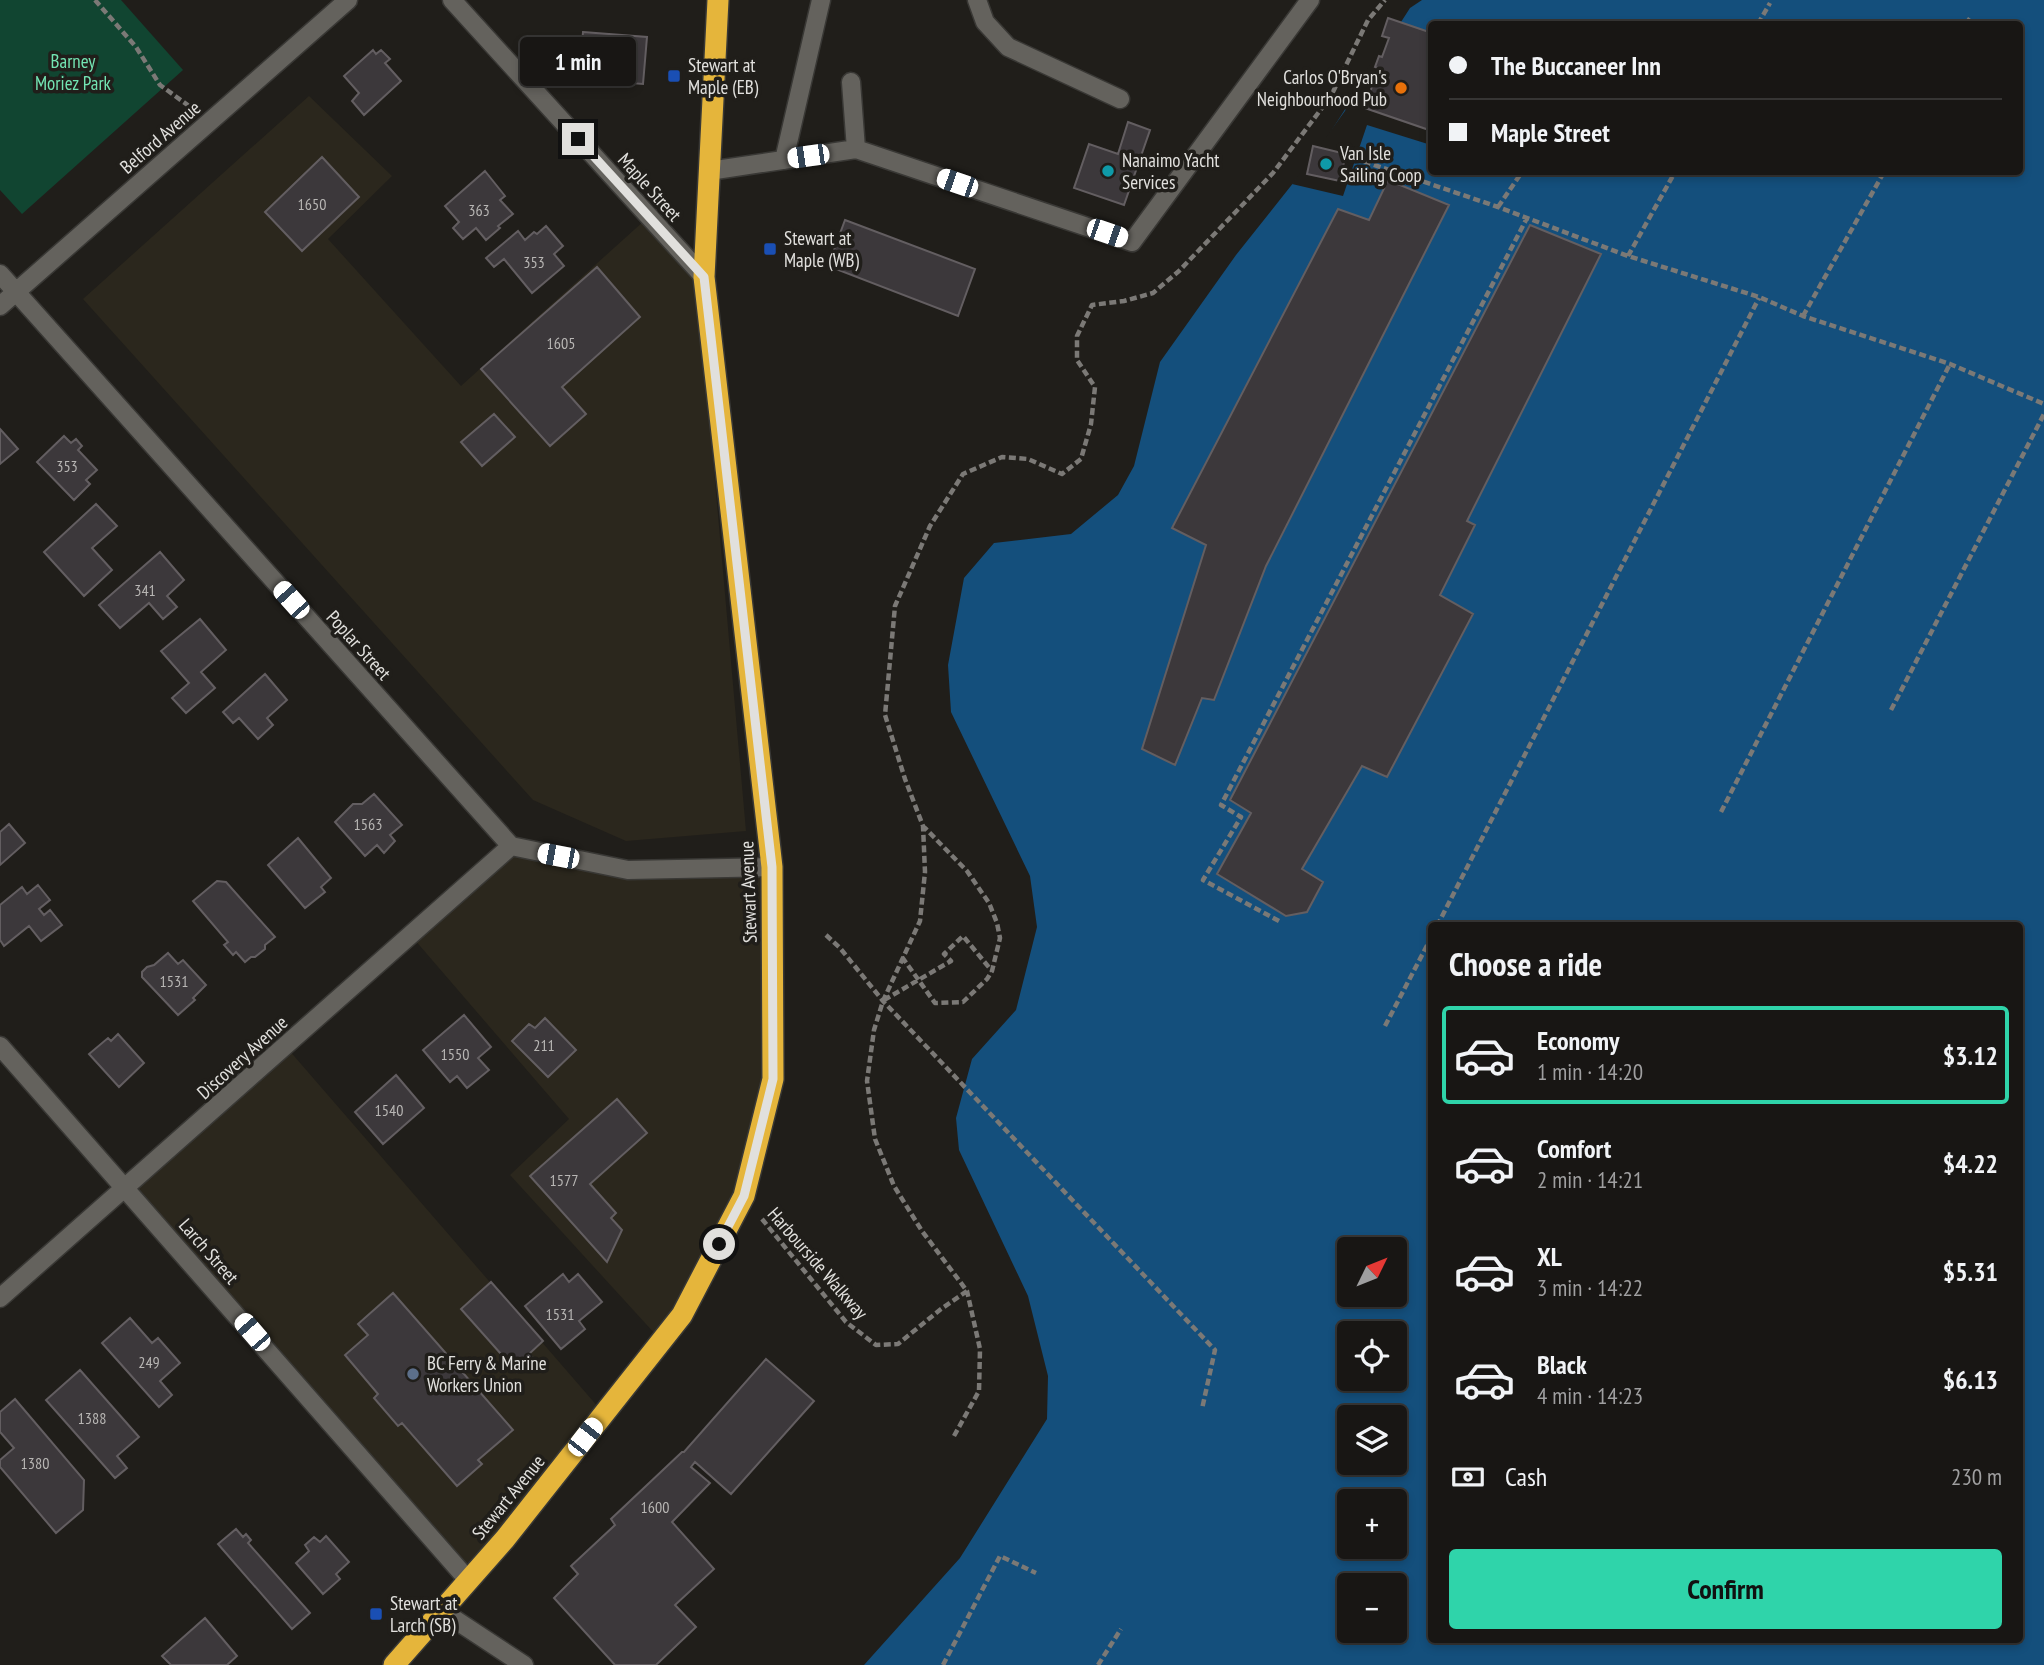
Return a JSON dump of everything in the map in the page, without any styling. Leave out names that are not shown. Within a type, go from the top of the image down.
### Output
[{"type":"highway","name":"Stewart Avenue","points":[[394,1665],[505,1539],[682,1315],[744,1196],[773,1079],[772,867],[704,277],[718,0]]},
{"type":"street","name":"Belford Avenue","points":[[0,306],[348,0]]},
{"type":"street","name":"Maple Street","points":[[452,0],[704,277]]},
{"type":"street","points":[[783,160],[821,0]]},
{"type":"street","points":[[977,0],[985,22],[1008,47],[1120,99]]},
{"type":"street","points":[[709,171],[856,149],[1132,242],[1310,0]]},
{"type":"street","points":[[851,82],[856,149]]},
{"type":"street","name":"Poplar Street","points":[[0,274],[511,846]]},
{"type":"street","points":[[511,846],[628,870],[772,867]]},
{"type":"street","name":"Discovery Avenue","points":[[0,1298],[511,846]]},
{"type":"street","name":"Larch Street","points":[[0,1046],[468,1580]]},
{"type":"street","points":[[442,1611],[524,1665]]},
{"type":"path","points":[[95,0],[136,47],[160,85],[210,120]]},
{"type":"path","points":[[954,1436],[979,1391],[980,1349],[967,1291],[922,1231],[894,1186],[875,1139],[867,1081],[874,1030],[883,1001],[920,921],[925,872],[923,827],[885,715],[895,606],[930,526],[963,474],[1002,457],[1028,459],[1062,474],[1081,459],[1091,424],[1095,387],[1077,360],[1077,336],[1092,305],[1124,301],[1153,293],[1179,271],[1273,173],[1331,96],[1368,20],[1385,0]]},
{"type":"path","points":[[1760,21],[1770,3]]},
{"type":"path","points":[[1354,158],[1498,207],[1628,256],[1950,364],[2044,404]]},
{"type":"path","points":[[1498,207],[1520,175]]},
{"type":"path","points":[[1628,256],[1673,175]]},
{"type":"path","points":[[1803,316],[1882,175]]},
{"type":"path","points":[[1279,921],[1203,880],[1241,817],[1222,805],[1527,218]]},
{"type":"path","points":[[1439,922],[1759,298]]},
{"type":"path","points":[[1721,812],[1950,364]]},
{"type":"path","points":[[1891,710],[2044,414]]},
{"type":"path","points":[[902,957],[935,1003],[963,1002],[992,971],[1000,938],[989,903],[967,871],[923,827]]},
{"type":"path","points":[[826,935],[883,1001],[1215,1350],[1202,1409]]},
{"type":"path","points":[[883,1001],[951,961],[944,954],[963,936],[992,971]]},
{"type":"path","points":[[1385,1026],[1428,944]]},
{"type":"path","name":"Harbourside Walkway","points":[[744,1196],[846,1322],[876,1345],[898,1344],[941,1308],[967,1291]]},
{"type":"path","points":[[943,1665],[1000,1556],[1036,1573]]},
{"type":"path","points":[[1098,1665],[1121,1629]]},
{"type":"shaded area","points":[[309,96],[392,176],[328,239],[461,386],[645,220],[697,278],[746,831],[626,841],[533,800],[83,299]]},
{"type":"shaded area","points":[[514,852],[626,879],[767,877],[763,1084],[737,1192],[656,1335],[510,1175],[569,1119],[414,939]]},
{"type":"shaded area","points":[[288,1049],[599,1408],[469,1572],[133,1188]]},
{"type":"green space","name":"Barney Moriez Park","points":[[0,0],[121,0],[183,70],[22,214],[0,190]]},
{"type":"water","points":[[1422,0],[2044,0],[2044,1665],[864,1665],[960,1558],[1047,1419],[1048,1376],[1028,1296],[959,1150],[956,1118],[972,1059],[1016,1010],[1037,927],[1030,876],[951,712],[948,665],[964,578],[994,543],[1071,534],[1118,495],[1134,466],[1160,362],[1236,255],[1317,153],[1410,8]]},
{"type":"pier","points":[[1397,22],[1428,32],[1428,144],[1367,125],[1343,196],[1292,184],[1345,111],[1359,82]]},
{"type":"building","name":"Carlos O'Bryan's Neighbourhood Pub","points":[[1388,18],[1428,32],[1428,130],[1365,108],[1378,68],[1375,67],[1389,38],[1382,36]]},
{"type":"building","points":[[583,32],[647,37],[643,84],[579,79]]},
{"type":"building","points":[[373,50],[376,54],[381,50],[390,59],[385,63],[401,81],[364,115],[352,101],[359,93],[344,76]]},
{"type":"building","name":"Nanaimo Yacht Services","points":[[1128,122],[1150,130],[1124,205],[1074,188],[1089,144],[1118,154]]},
{"type":"building","name":"Van Isle Sailing Coop","points":[[1313,146],[1346,154],[1340,181],[1307,174]]},
{"type":"building","points":[[322,157],[359,197],[302,251],[265,212]]},
{"type":"building","points":[[485,171],[505,196],[500,200],[513,214],[486,240],[476,228],[463,239],[453,228],[459,222],[445,206]]},
{"type":"building","points":[[1388,180],[1449,205],[1266,566],[1214,700],[1202,698],[1175,765],[1142,749],[1206,545],[1172,528],[1338,209],[1369,220]]},
{"type":"building","points":[[845,220],[975,269],[958,316],[828,266]]},
{"type":"building","points":[[1530,225],[1601,254],[1467,521],[1475,525],[1440,595],[1473,614],[1387,777],[1362,766],[1302,869],[1323,882],[1307,912],[1286,916],[1217,874],[1251,813],[1230,800]]},
{"type":"building","points":[[546,226],[563,246],[554,254],[564,266],[532,293],[504,259],[494,267],[486,258],[518,231],[525,240]]},
{"type":"building","points":[[597,267],[640,317],[562,387],[586,414],[550,446],[481,369]]},
{"type":"building","points":[[494,414],[515,437],[482,466],[461,442]]},
{"type":"building","points":[[0,429],[18,449],[0,464]]},
{"type":"building","points":[[64,436],[71,443],[76,439],[82,446],[78,450],[97,470],[86,480],[90,484],[74,500],[37,462]]},
{"type":"building","points":[[96,504],[117,526],[92,548],[112,570],[84,596],[44,552]]},
{"type":"building","points":[[160,552],[184,580],[167,596],[177,607],[163,619],[149,603],[120,628],[99,605]]},
{"type":"building","points":[[200,619],[226,650],[201,672],[215,688],[186,713],[172,698],[189,683],[161,651]]},
{"type":"building","points":[[265,674],[287,700],[267,718],[273,725],[258,739],[239,718],[233,723],[223,712]]},
{"type":"building","points":[[374,794],[402,825],[390,835],[395,841],[384,853],[377,845],[365,856],[335,822],[353,804],[362,804]]},
{"type":"building","points":[[9,824],[25,843],[0,865],[0,832]]},
{"type":"building","points":[[298,838],[331,878],[321,887],[325,892],[305,908],[268,865]]},
{"type":"building","points":[[217,881],[226,882],[275,937],[265,945],[265,949],[245,962],[236,952],[233,955],[224,945],[228,942],[193,901]]},
{"type":"building","points":[[38,885],[50,900],[39,909],[44,915],[50,910],[62,925],[41,941],[29,926],[4,946],[0,940],[0,905],[22,887],[27,894]]},
{"type":"building","points":[[168,953],[178,964],[183,960],[206,985],[193,998],[195,1000],[178,1015],[142,977],[142,972],[147,967],[154,965]]},
{"type":"building","points":[[464,1015],[491,1047],[478,1058],[489,1070],[467,1088],[457,1076],[450,1082],[423,1050]]},
{"type":"building","points":[[545,1018],[576,1050],[548,1077],[512,1041],[529,1024],[535,1028]]},
{"type":"building","points":[[118,1034],[144,1063],[119,1087],[89,1054],[108,1038],[111,1041]]},
{"type":"building","points":[[396,1075],[424,1108],[383,1144],[355,1112]]},
{"type":"building","points":[[617,1099],[647,1133],[590,1184],[616,1213],[611,1218],[622,1230],[607,1262],[530,1176]]},
{"type":"building","points":[[563,1274],[569,1282],[578,1274],[602,1302],[579,1321],[585,1329],[561,1349],[525,1306]]},
{"type":"building","points":[[491,1282],[543,1341],[529,1354],[533,1358],[517,1372],[461,1309]]},
{"type":"building","name":"BC Ferry & Marine Workers Union","points":[[393,1293],[513,1430],[478,1460],[482,1464],[457,1486],[402,1423],[398,1426],[374,1398],[378,1394],[345,1355],[368,1335],[358,1324]]},
{"type":"building","points":[[130,1318],[152,1343],[158,1338],[180,1363],[160,1381],[172,1395],[159,1407],[102,1343]]},
{"type":"building","points":[[766,1359],[814,1401],[731,1494],[695,1462],[691,1467],[710,1483],[672,1522],[714,1569],[675,1605],[696,1627],[656,1665],[615,1665],[554,1598],[578,1574],[571,1566],[615,1525],[611,1519],[684,1452]]},
{"type":"building","points":[[80,1370],[139,1437],[117,1456],[127,1468],[115,1478],[46,1400]]},
{"type":"building","points":[[15,1399],[84,1480],[83,1510],[56,1533],[0,1467],[0,1460],[14,1448],[0,1432],[0,1412]]},
{"type":"building","points":[[236,1529],[243,1537],[246,1534],[251,1540],[248,1543],[310,1613],[292,1629],[218,1544]]},
{"type":"building","points":[[326,1536],[349,1562],[336,1574],[340,1579],[323,1594],[296,1563],[309,1551],[305,1545],[314,1537],[320,1542]]},
{"type":"building","points":[[205,1618],[237,1656],[227,1665],[171,1665],[162,1656]]},
{"type":"place","name":"Stewart at Maple (EB)","points":[[674,76]]},
{"type":"place","name":"Carlos O'Bryan's Neighbourhood Pub","points":[[1401,88]]},
{"type":"place","name":"Van Isle Sailing Coop","points":[[1326,164]]},
{"type":"place","name":"Nanaimo Yacht Services","points":[[1108,171]]},
{"type":"place","name":"Stewart at Maple (WB)","points":[[770,249]]},
{"type":"place","name":"BC Ferry & Marine Workers Union","points":[[413,1374]]},
{"type":"place","name":"Stewart at Larch (SB)","points":[[376,1614]]},
{"type":"route","points":[[578,139],[704,277],[772,867],[773,1079],[744,1196],[719,1244]]}]
